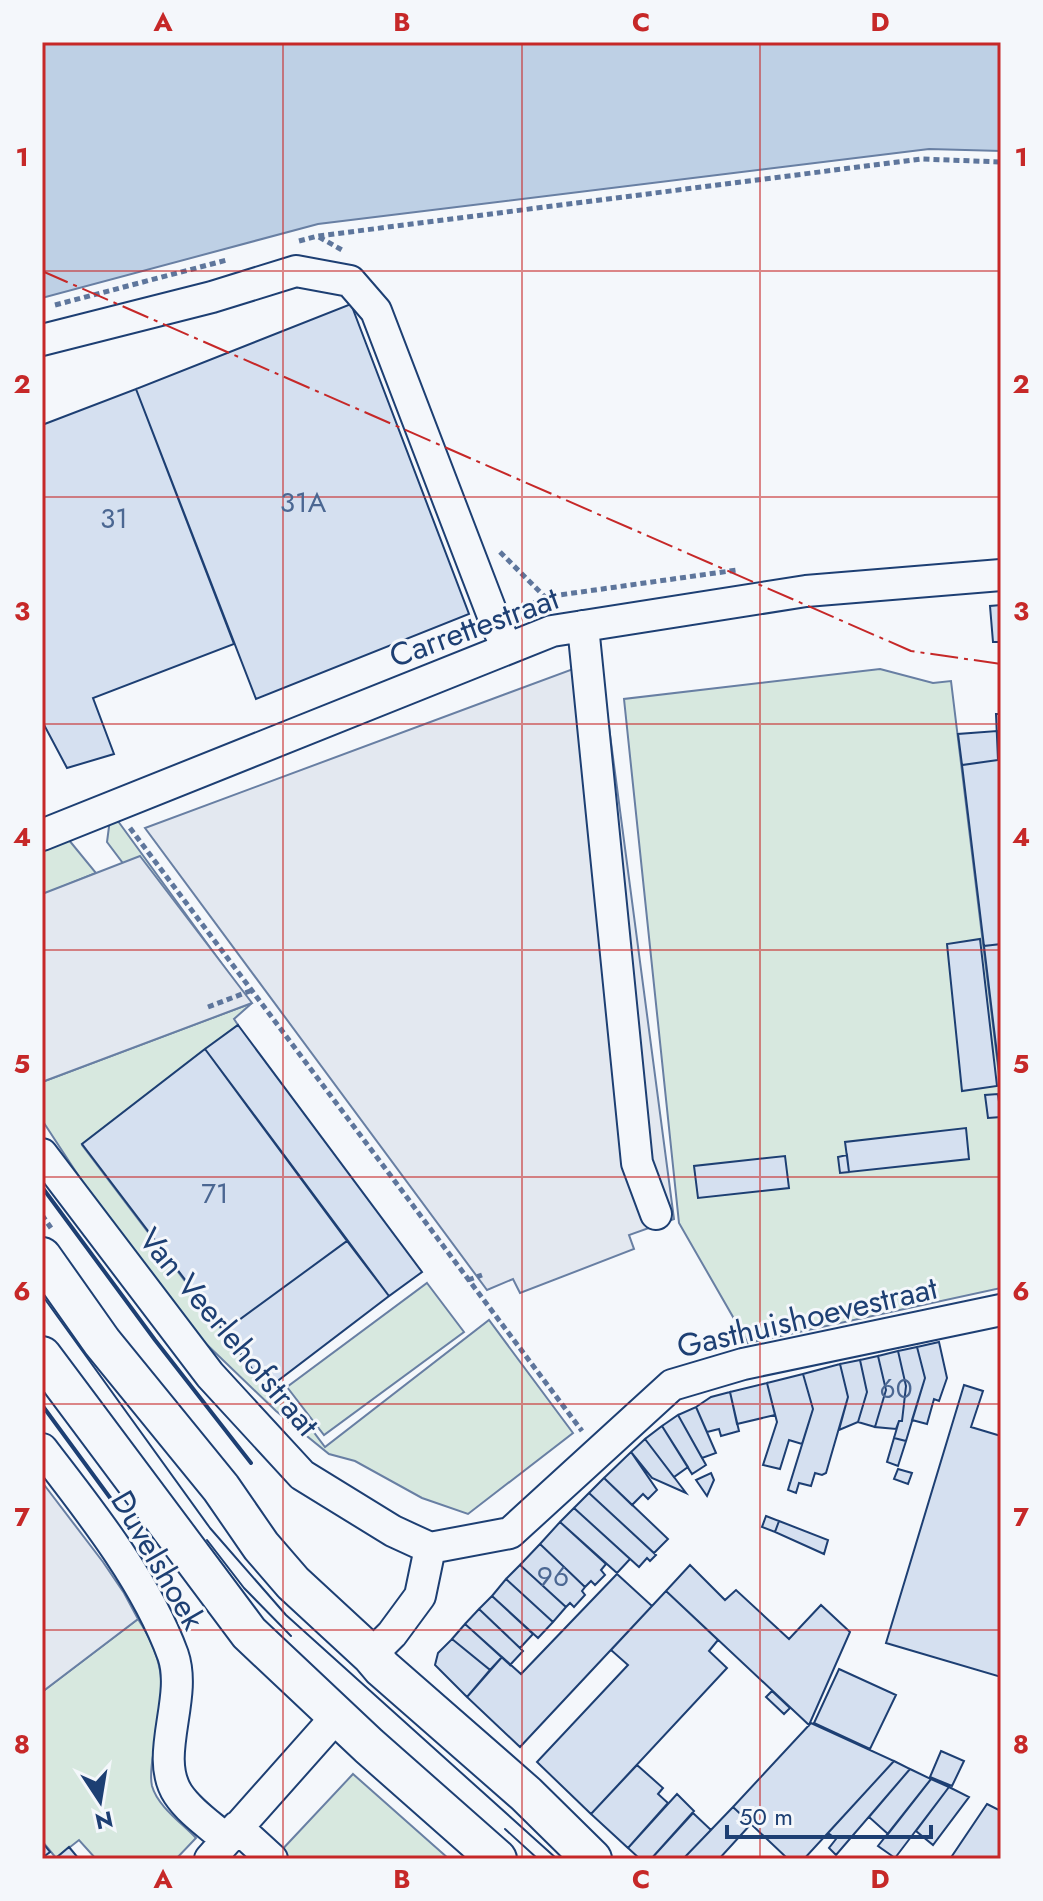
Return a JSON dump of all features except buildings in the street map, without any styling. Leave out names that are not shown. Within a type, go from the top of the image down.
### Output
[{"type":"main road","points":[[42,1257],[102,1342],[221,1488],[261,1546],[293,1583],[382,1668],[526,1794],[592,1859]]},
{"type":"main road","points":[[42,1356],[249,1633],[497,1859]]},
{"type":"street","points":[[42,340],[212,297],[292,258],[350,281],[376,311],[507,648]]},
{"type":"street","name":"Carrettestraat","points":[[42,835],[552,631],[806,591],[1001,575]]},
{"type":"street","points":[[583,626],[637,1163],[656,1214]]},
{"type":"street","name":"Van Veerlehofstraat","points":[[42,1154],[210,1375],[302,1475],[393,1531],[430,1548]]},
{"type":"street","name":"Gasthuishoevestraat","points":[[430,1548],[510,1533],[672,1385],[743,1364],[1001,1310]]},
{"type":"street","name":"Duvelshoek","points":[[42,1449],[101,1525],[132,1573],[169,1645],[178,1677],[169,1759],[170,1775],[176,1790],[225,1842],[272,1859]]},
{"type":"street","points":[[371,1655],[392,1634],[420,1596],[430,1548]]},
{"type":"street","points":[[225,1842],[337,1716]]},
{"type":"path","points":[[292,258],[318,236],[921,159],[1001,162]]},
{"type":"path","points":[[318,236],[353,256]]},
{"type":"path","points":[[42,308],[241,256]]},
{"type":"path","points":[[497,549],[545,597],[747,569]]},
{"type":"path","points":[[114,808],[598,1451]]},
{"type":"path","points":[[208,1007],[250,991]]},
{"type":"path","points":[[468,1280],[482,1275]]},
{"type":"shaded area","points":[[600,659],[674,1219],[629,1235],[634,1249],[520,1293],[513,1279],[487,1290],[145,828]]},
{"type":"shaded area","points":[[880,669],[933,683],[951,681],[1001,1091],[1001,1288],[748,1343],[679,1223],[624,699]]},
{"type":"shaded area","points":[[115,817],[238,986],[220,992],[107,842],[110,819]]},
{"type":"shaded area","points":[[64,834],[96,873],[42,895],[42,843]]},
{"type":"shaded area","points":[[140,856],[252,1003],[42,1082],[42,894]]},
{"type":"shaded area","points":[[252,1003],[234,1019],[238,1025],[82,1145],[266,1388],[276,1382],[325,1447],[489,1320],[573,1433],[468,1514],[422,1498],[355,1461],[329,1454],[276,1411],[173,1312],[114,1230],[42,1120],[42,1082]]},
{"type":"shaded area","points":[[427,1283],[464,1332],[324,1435],[287,1387]]},
{"type":"shaded area","points":[[42,1482],[103,1562],[138,1619],[42,1692]]},
{"type":"shaded area","points":[[138,1619],[155,1651],[161,1679],[152,1786],[165,1808],[196,1838],[176,1859],[96,1859],[79,1840],[56,1858],[42,1841],[42,1692]]},
{"type":"shaded area","points":[[353,1774],[449,1859],[284,1859],[278,1854]]},
{"type":"water","points":[[42,42],[1001,42],[1001,151],[929,149],[318,224],[42,298]]},
{"type":"tram line","points":[[42,1295],[210,1528],[286,1615],[557,1859]]},
{"type":"tram line","points":[[207,1540],[244,1588],[291,1636]]},
{"type":"tram line","points":[[505,1829],[538,1859]]},
{"type":"wall","points":[[42,1187],[251,1463]]},
{"type":"wall","points":[[42,1405],[119,1510]]},
{"type":"power","points":[[42,271],[911,651],[1001,664]]}]
